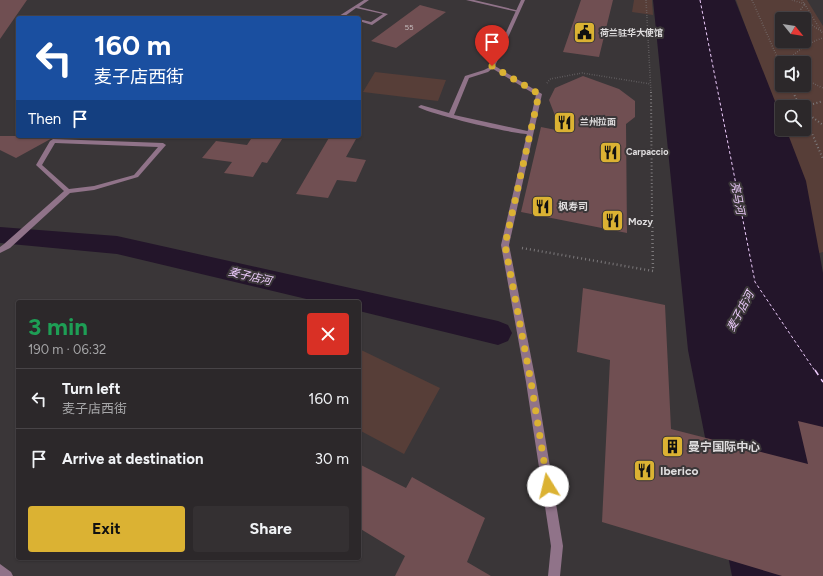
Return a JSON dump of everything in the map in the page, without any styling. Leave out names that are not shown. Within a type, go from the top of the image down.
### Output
[{"type":"street","points":[[341,16],[368,0]]},
{"type":"street","points":[[468,0],[518,11]]},
{"type":"street","points":[[451,116],[467,76],[486,71],[492,66],[522,0]]},
{"type":"street","points":[[356,7],[386,14],[372,24],[361,21]]},
{"type":"street","points":[[492,66],[539,94],[505,245],[531,382],[557,546],[554,576]]},
{"type":"street","points":[[421,107],[508,130],[530,133]]},
{"type":"street","points":[[4,248],[68,191],[94,188],[136,176],[163,145],[53,141],[39,165],[68,191]]},
{"type":"street","points":[[0,570],[7,576]]},
{"type":"path","points":[[505,245],[654,271],[651,84],[646,0]]},
{"type":"path","points":[[752,0],[777,56]]},
{"type":"path","points":[[792,0],[805,4]]},
{"type":"path","points":[[802,0],[823,34]]},
{"type":"path","points":[[805,4],[801,9],[802,16],[808,23],[821,31]]},
{"type":"path","points":[[792,56],[805,44],[823,38]]},
{"type":"path","points":[[539,94],[550,78],[582,73],[651,84]]},
{"type":"path","points":[[811,82],[823,88]]},
{"type":"path","points":[[811,105],[823,102]]},
{"type":"path","points":[[811,116],[823,125]]},
{"type":"path","points":[[811,131],[823,159]]},
{"type":"shaded area","points":[[634,0],[652,0],[653,15],[632,12]]},
{"type":"shaded area","points":[[736,0],[807,0],[823,26],[823,252],[812,255],[784,136],[811,136],[811,100],[775,100],[775,109]]},
{"type":"shaded area","points":[[375,72],[446,80],[438,101],[363,92]]},
{"type":"shaded area","points":[[361,350],[440,388],[404,454],[361,431]]},
{"type":"water","name":"亮马河","points":[[653,0],[735,0],[775,101],[775,136],[789,136],[806,181],[823,273],[823,576],[732,576],[688,350]]},
{"type":"building","points":[[0,0],[27,0],[0,39]]},
{"type":"building","points":[[581,0],[613,0],[599,57],[563,52]]},
{"type":"building","points":[[420,5],[446,12],[396,48],[371,41]]},
{"type":"building","points":[[583,76],[619,89],[635,101],[635,117],[626,124],[627,233],[521,212],[541,127],[561,131],[549,100],[555,88]]},
{"type":"building","points":[[0,136],[16,136],[16,138],[52,138],[16,158],[0,150]]},
{"type":"building","points":[[252,138],[283,138],[267,163],[262,162],[253,177],[224,173],[232,162],[202,158],[216,141],[247,145]]},
{"type":"building","points":[[329,138],[356,139],[346,157],[366,160],[356,182],[337,180],[328,198],[296,194]]},
{"type":"building","name":"曼宁国际中心","points":[[583,288],[665,305],[671,429],[808,464],[798,421],[823,427],[823,576],[782,576],[602,522],[610,360],[577,352]]},
{"type":"building","points":[[361,465],[406,488],[412,477],[485,518],[467,562],[491,576],[395,576],[405,556],[361,529]]},
{"type":"waterway","name":"麦子店河","points":[[0,235],[117,245],[355,300]]},
{"type":"waterway","name":"麦子店河","points":[[361,301],[498,333]]},
{"type":"ferry route","points":[[700,0],[755,282],[815,371]]},
{"type":"ferry route","points":[[815,370],[823,382]]},
{"type":"place","name":"荷兰驻华大使馆","points":[[584,33]]},
{"type":"place","name":"兰州拉面","points":[[564,122]]},
{"type":"place","name":"Carpaccio","points":[[611,152]]},
{"type":"place","name":"枫寿司","points":[[542,206]]},
{"type":"place","name":"Mozy","points":[[613,221]]},
{"type":"place","name":"曼宁国际中心","points":[[672,447]]},
{"type":"place","name":"Iberico","points":[[644,471]]},
{"type":"route","points":[[492,66],[539,94],[505,245],[531,382],[548,486]]}]
